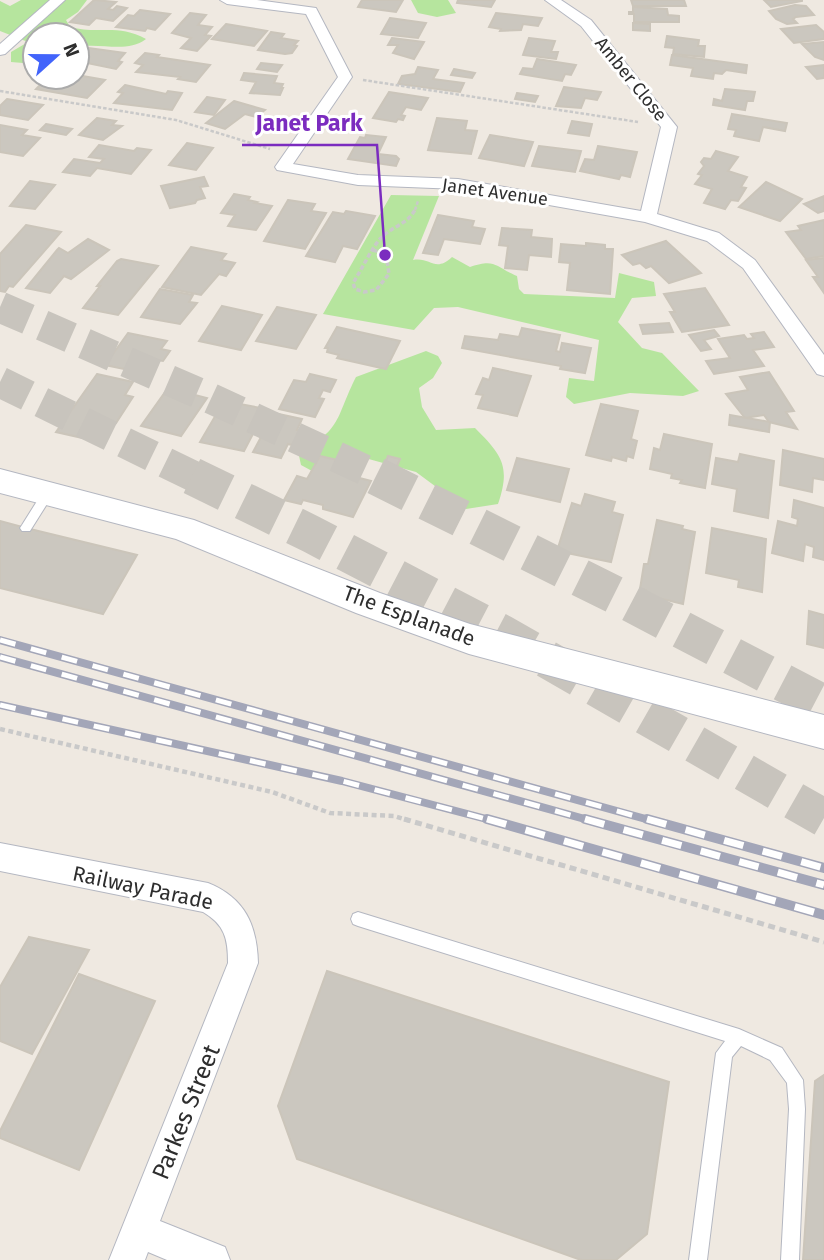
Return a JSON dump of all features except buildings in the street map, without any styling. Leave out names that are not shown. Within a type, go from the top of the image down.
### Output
[{"type":"main road","name":"The Esplanade","points":[[0,481],[183,529],[368,603],[469,639],[824,732]]},
{"type":"street","points":[[0,51],[58,0]]},
{"type":"street","points":[[227,0],[311,11],[345,77],[291,155]]},
{"type":"street","name":"Amber Close","points":[[552,0],[586,23],[669,127],[648,217]]},
{"type":"street","name":"Janet Avenue","points":[[291,155],[283,167],[358,180],[458,184],[648,217],[713,237],[749,264],[824,369]]},
{"type":"street","name":"Railway Parade","points":[[0,858],[208,898],[224,906],[237,921],[243,940],[243,963]]},
{"type":"street","name":"Parkes Street","points":[[133,1246],[243,963]]},
{"type":"street","points":[[133,1246],[212,1260]]},
{"type":"lane","points":[[26,527],[48,493]]},
{"type":"lane","points":[[358,919],[739,1037],[776,1054],[795,1080],[797,1109],[790,1260]]},
{"type":"lane","points":[[698,1260],[724,1052],[739,1037]]},
{"type":"path","points":[[345,77],[669,127]]},
{"type":"path","points":[[0,91],[176,120],[291,155]]},
{"type":"path","points":[[373,250],[386,254],[391,264],[389,276],[376,290],[364,292],[355,289],[353,283],[373,250],[382,237],[405,225],[415,213],[419,183]]},
{"type":"path","points":[[0,729],[272,792],[330,813],[394,816],[824,942]]},
{"type":"green space","points":[[21,0],[87,0],[67,21],[21,21],[21,39],[0,31],[0,1],[10,6]]},
{"type":"green space","points":[[411,0],[448,0],[456,13],[437,17],[418,13]]},
{"type":"green space","points":[[91,30],[117,30],[146,39],[122,47],[91,46]]},
{"type":"green space","points":[[21,46],[21,63],[11,62],[11,52]]},
{"type":"green space","points":[[391,195],[439,196],[413,260],[441,264],[452,257],[470,267],[485,263],[495,265],[517,276],[519,289],[524,294],[615,298],[619,273],[654,282],[656,296],[632,298],[618,322],[642,348],[662,353],[699,391],[683,396],[630,393],[574,404],[566,397],[569,378],[594,381],[599,340],[458,307],[434,308],[414,330],[323,314]]},
{"type":"green space","points":[[426,351],[438,356],[442,363],[433,378],[419,388],[422,407],[436,430],[475,428],[492,446],[504,470],[498,504],[466,509],[416,472],[365,458],[342,468],[312,471],[301,465],[298,451],[330,430],[356,377]]},
{"type":"tunnel","points":[[0,307],[210,398],[380,477]]},
{"type":"tunnel","points":[[0,382],[195,477]]},
{"type":"tunnel","points":[[192,476],[311,534],[501,633],[824,818]]},
{"type":"tunnel","points":[[376,476],[621,598],[824,704]]},
{"type":"railway","points":[[0,640],[653,821]]},
{"type":"railway","points":[[0,657],[592,821]]},
{"type":"railway","points":[[0,705],[342,781],[494,821]]},
{"type":"railway","points":[[487,819],[824,915]]},
{"type":"railway","points":[[585,819],[824,885]]},
{"type":"railway","points":[[647,819],[824,868]]},
{"type":"place","name":"Janet Park","points":[[385,255]]}]
